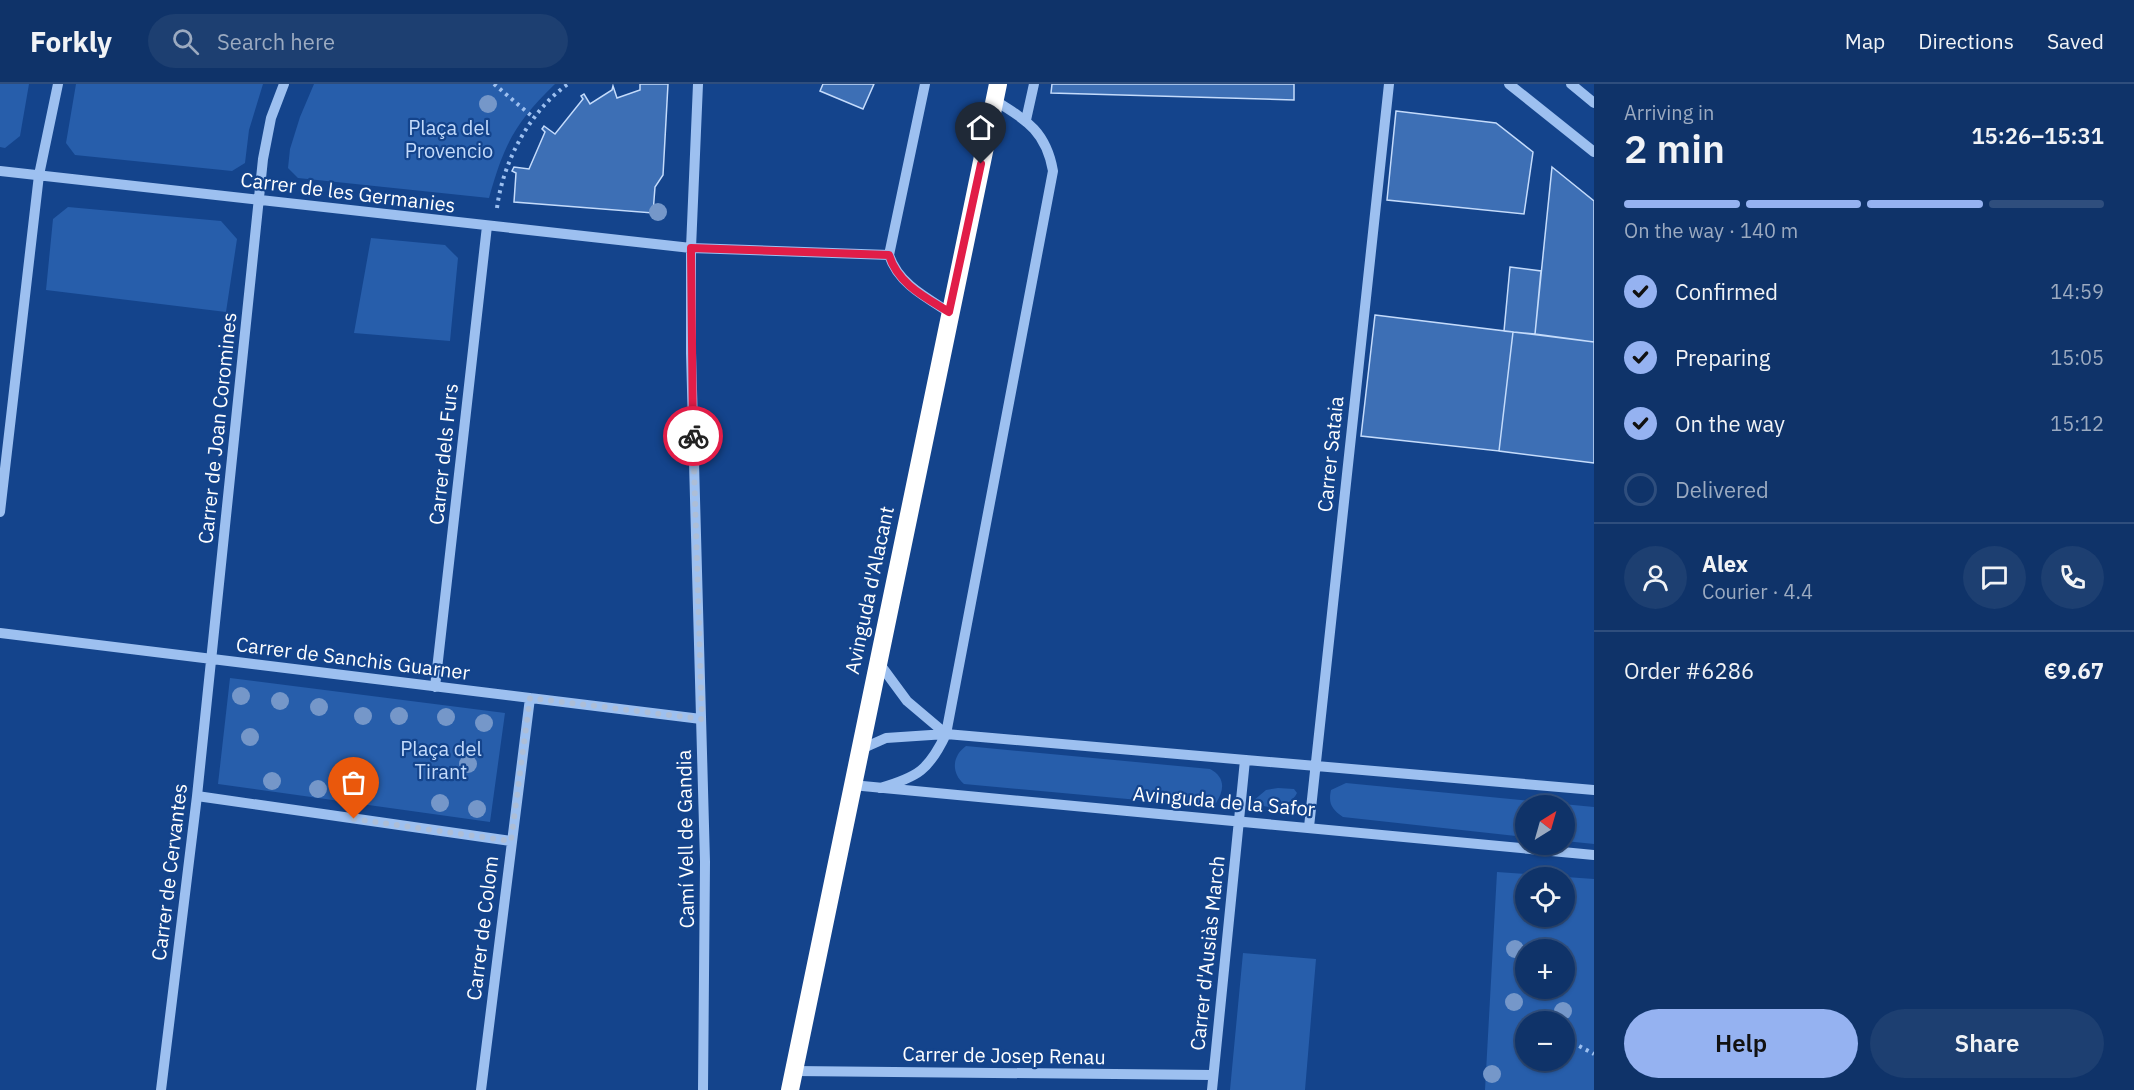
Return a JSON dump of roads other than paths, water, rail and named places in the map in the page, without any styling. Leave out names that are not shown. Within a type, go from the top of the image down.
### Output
[{"type":"highway","name":"Avinguda d'Alacant","points":[[790,1090],[996,92]]},
{"type":"street","points":[[0,512],[39,175],[58,84]]},
{"type":"street","points":[[260,200],[271,118],[284,84]]},
{"type":"street","name":"Camí Vell de Gandia","points":[[698,84],[691,248],[691,353],[705,862],[703,1090]]},
{"type":"street","points":[[925,84],[889,255],[893,268],[901,277],[917,292],[949,312]]},
{"type":"street","points":[[1026,120],[1034,84]]},
{"type":"street","name":"Carrer Sataia","points":[[1309,827],[1389,84]]},
{"type":"street","points":[[1509,84],[1594,152]]},
{"type":"street","points":[[1571,84],[1594,103]]},
{"type":"street","name":"Avinguda d'Alacant","points":[[880,788],[911,779],[927,768],[946,734],[1053,171],[1049,149],[1026,120],[996,92]]},
{"type":"street","name":"Carrer de les Germanies","points":[[0,171],[691,248],[889,255]]},
{"type":"street","name":"Carrer de Joan Coromines","points":[[211,659],[260,200]]},
{"type":"street","name":"Carrer dels Furs","points":[[435,687],[491,227]]},
{"type":"street","name":"Carrer de Sanchis Guarner","points":[[0,633],[702,719]]},
{"type":"street","name":"Carrer de Cervantes","points":[[161,1090],[197,796],[211,659]]},
{"type":"street","points":[[878,662],[907,701],[946,734]]},
{"type":"street","name":"Carrer de Colom","points":[[480,1090],[530,698]]},
{"type":"street","points":[[860,750],[886,738],[946,734],[1594,790]]},
{"type":"street","name":"Carrer d'Ausiàs March","points":[[1212,1090],[1245,760]]},
{"type":"street","name":"Avinguda de la Safor","points":[[852,785],[1594,855]]},
{"type":"street","points":[[197,796],[511,841]]},
{"type":"street","name":"Carrer de Josep Renau","points":[[794,1071],[1213,1076]]},
{"type":"park label","name":"Plaça del Provencio","points":[[449,138]]},
{"type":"park label","name":"Plaça del Tirant","points":[[441,760]]}]
